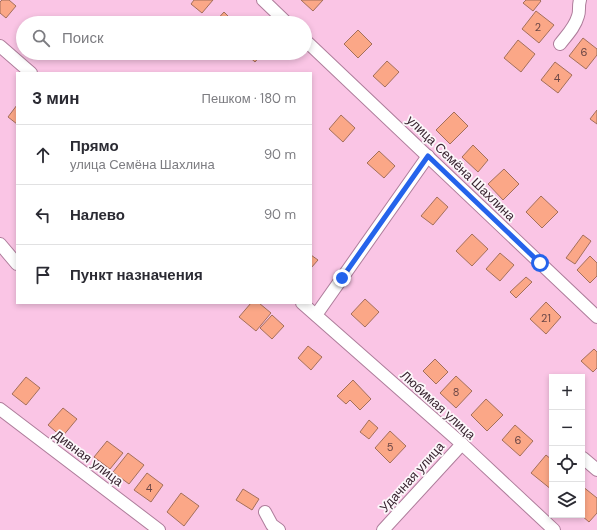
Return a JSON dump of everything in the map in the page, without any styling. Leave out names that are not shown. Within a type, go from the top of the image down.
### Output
[{"type":"street","points":[[263,0],[280,16]]},
{"type":"street","points":[[560,44],[574,26],[579,14],[578,7],[580,0]]},
{"type":"street","points":[[0,46],[16,60]]},
{"type":"street","name":"улица Семёна Шахлина","points":[[312,47],[597,317]]},
{"type":"street","points":[[16,60],[30,72]]},
{"type":"street","points":[[316,315],[428,156]]},
{"type":"street","points":[[0,244],[16,263]]},
{"type":"street","name":"Любимая улица","points":[[303,304],[462,444],[554,530]]},
{"type":"street","name":"Дивная улица","points":[[0,408],[159,530]]},
{"type":"street","name":"Удачная улица","points":[[383,530],[462,444]]},
{"type":"street","points":[[585,460],[597,470]]},
{"type":"street","points":[[265,512],[272,525],[279,530]]},
{"type":"building","points":[[2,0],[9,0],[16,6],[6,18],[0,13],[0,2]]},
{"type":"building","points":[[194,0],[213,0],[202,13],[191,4]]},
{"type":"building","points":[[301,0],[323,0],[313,11]]},
{"type":"building","points":[[526,0],[541,1],[533,11],[523,3]]},
{"type":"building","points":[[536,11],[554,25],[539,43],[522,29]]},
{"type":"building","points":[[224,12],[228,16],[220,16]]},
{"type":"building","points":[[358,30],[372,44],[358,58],[344,44]]},
{"type":"building","points":[[583,38],[597,49],[597,55],[586,69],[569,56]]},
{"type":"building","points":[[518,40],[535,54],[521,72],[504,58]]},
{"type":"building","points":[[387,61],[399,72],[385,87],[373,76]]},
{"type":"building","points":[[555,62],[572,75],[558,93],[541,80]]},
{"type":"building","points":[[16,106],[16,123],[8,117]]},
{"type":"building","points":[[597,110],[597,124],[590,119]]},
{"type":"building","points":[[454,112],[468,126],[450,144],[436,130]]},
{"type":"building","points":[[341,115],[355,128],[343,142],[329,129]]},
{"type":"building","points":[[473,145],[488,160],[478,172],[462,157]]},
{"type":"building","points":[[379,151],[395,166],[384,178],[367,163]]},
{"type":"building","points":[[504,169],[519,184],[503,200],[488,184]]},
{"type":"building","points":[[541,196],[558,212],[542,228],[526,212]]},
{"type":"building","points":[[437,197],[448,207],[433,225],[421,216]]},
{"type":"building","points":[[472,234],[488,249],[472,266],[456,251]]},
{"type":"building","points":[[583,235],[591,241],[575,264],[566,258]]},
{"type":"building","points":[[500,253],[514,265],[500,281],[486,269]]},
{"type":"building","points":[[312,256],[318,260],[312,267]]},
{"type":"building","points":[[590,256],[597,263],[597,276],[590,283],[577,270]]},
{"type":"building","points":[[526,277],[532,282],[516,298],[510,292]]},
{"type":"building","points":[[365,299],[379,312],[365,327],[351,314]]},
{"type":"building","points":[[546,302],[561,317],[546,334],[530,319]]},
{"type":"building","points":[[250,304],[260,304],[271,313],[256,331],[239,317]]},
{"type":"building","points":[[272,315],[284,326],[272,339],[260,328]]},
{"type":"building","points":[[308,346],[322,357],[311,370],[298,358]]},
{"type":"building","points":[[594,349],[597,352],[597,368],[593,372],[581,361]]},
{"type":"building","points":[[435,359],[448,372],[436,384],[423,371]]},
{"type":"building","points":[[456,376],[472,391],[456,408],[440,393]]},
{"type":"building","points":[[26,377],[40,388],[26,405],[12,394]]},
{"type":"building","points":[[353,380],[371,399],[360,410],[350,400],[346,404],[337,396]]},
{"type":"building","points":[[486,399],[503,415],[487,431],[471,415]]},
{"type":"building","points":[[63,408],[77,419],[62,437],[48,425]]},
{"type":"building","points":[[369,420],[378,428],[369,439],[360,432]]},
{"type":"building","points":[[515,425],[533,441],[520,456],[502,440]]},
{"type":"building","points":[[390,431],[406,446],[390,463],[375,448]]},
{"type":"building","points":[[107,441],[123,453],[110,469],[94,457]]},
{"type":"building","points":[[128,453],[144,465],[129,484],[113,472]]},
{"type":"building","points":[[546,455],[549,458],[549,488],[531,473]]},
{"type":"building","points":[[147,473],[163,485],[151,502],[134,490]]},
{"type":"building","points":[[585,488],[597,498],[597,513],[589,522],[584,518]]},
{"type":"building","points":[[243,489],[259,499],[252,510],[236,500]]},
{"type":"building","points":[[181,493],[199,506],[184,526],[167,512]]},
{"type":"route","points":[[342,278],[428,156],[540,263]]}]
